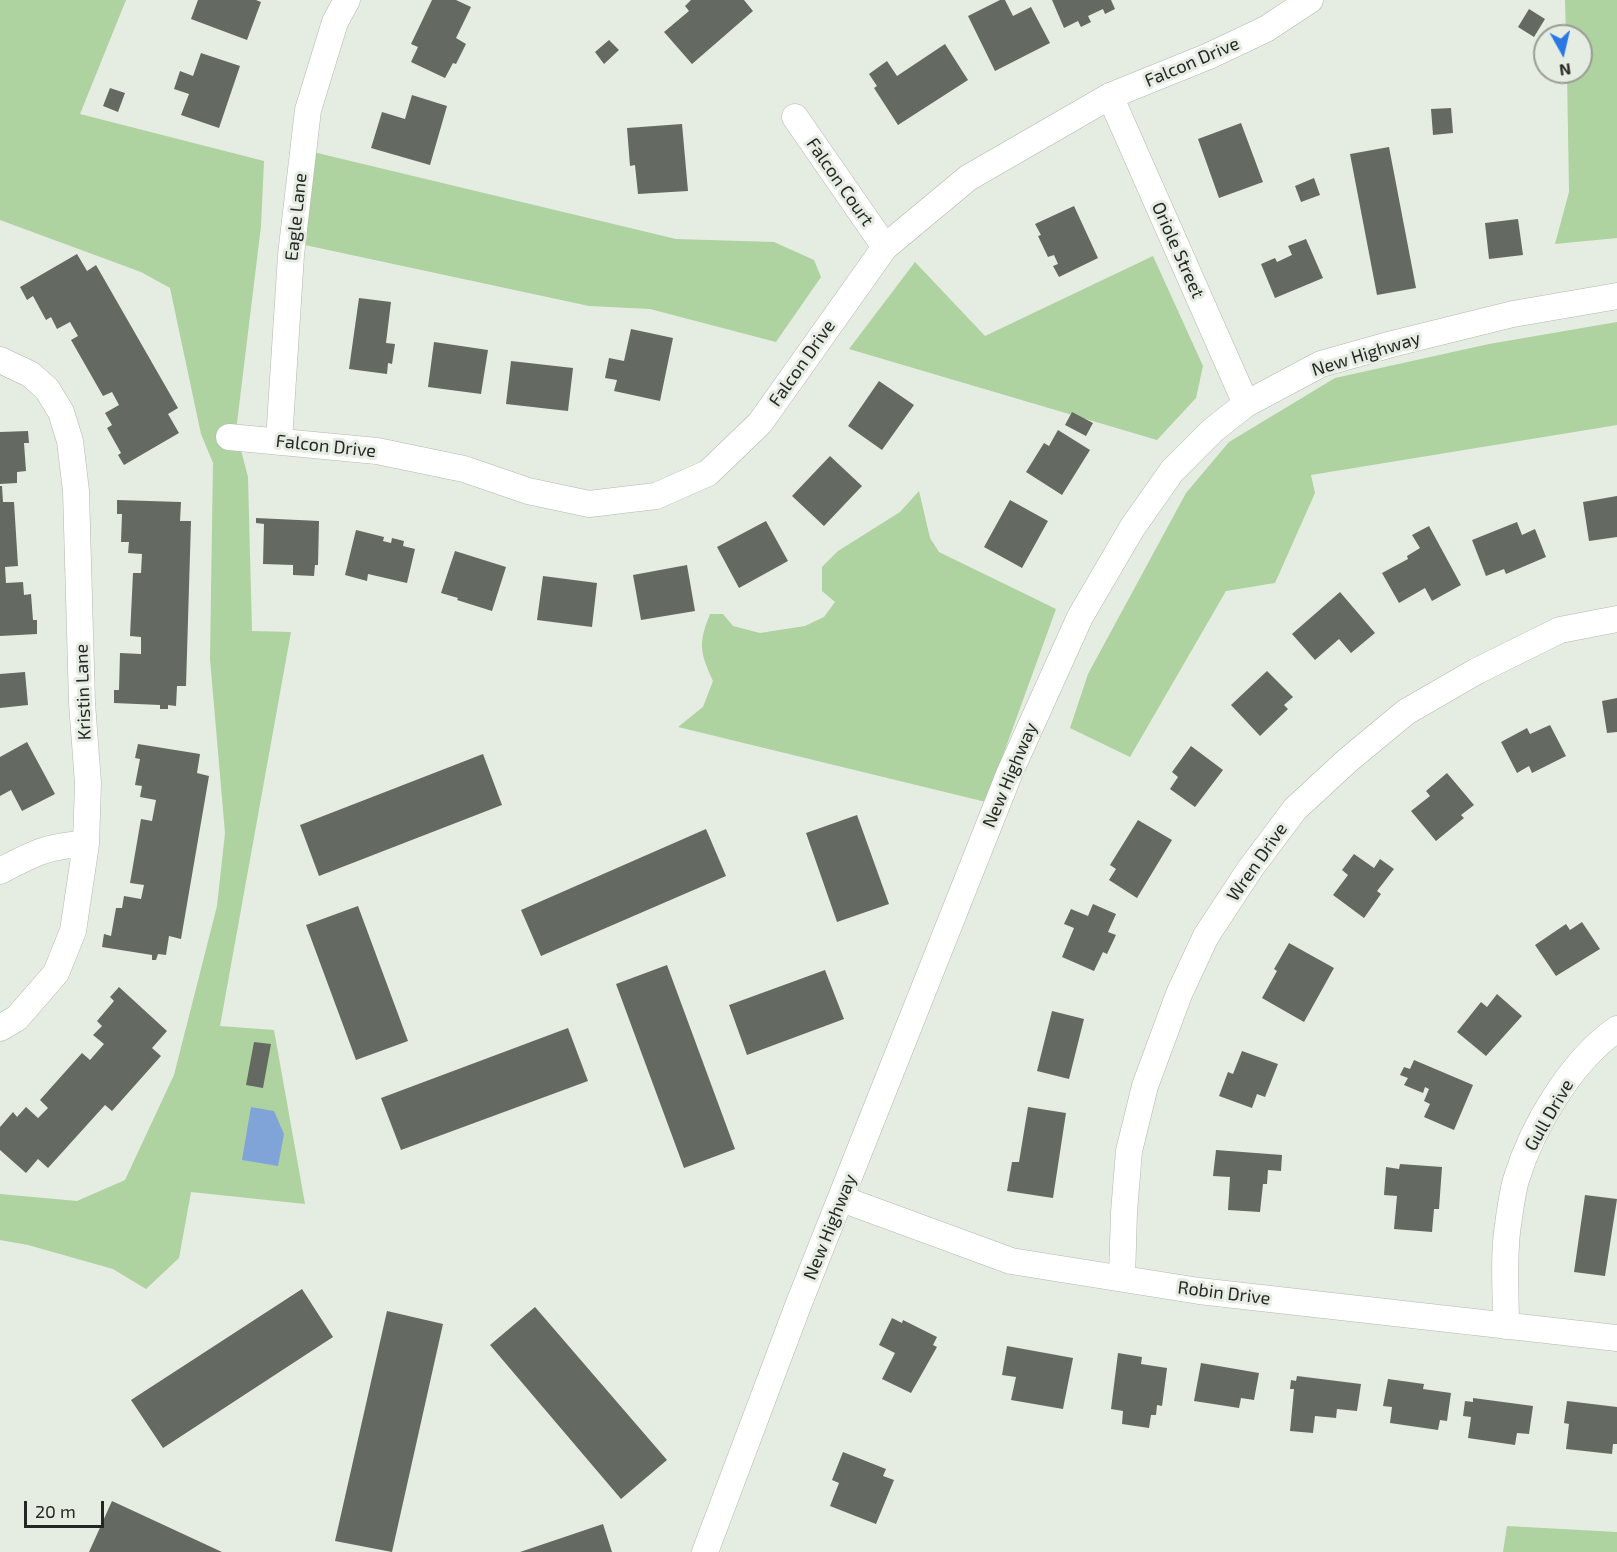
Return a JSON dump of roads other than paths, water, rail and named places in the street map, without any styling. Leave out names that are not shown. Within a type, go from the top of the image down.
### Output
[{"type":"street","name":"Eagle Lane","points":[[279,441],[291,255],[308,111],[335,22],[347,0]]},
{"type":"street","name":"Falcon Drive","points":[[229,437],[377,451],[464,469],[528,491],[589,504],[656,496],[708,473],[760,423],[885,247],[968,178],[1110,96],[1209,56],[1266,29],[1310,0]]},
{"type":"street","name":"Oriole Street","points":[[1110,96],[1246,404]]},
{"type":"street","name":"Falcon Court","points":[[795,117],[885,247]]},
{"type":"street","name":"New Highway","points":[[705,1552],[799,1303],[1010,772],[1080,617],[1132,528],[1172,471],[1213,430],[1246,404],[1321,364],[1513,314],[1617,296]]},
{"type":"street","name":"Kristin Lane","points":[[0,360],[30,374],[47,389],[61,412],[70,441],[78,528],[82,703],[88,783],[86,844],[73,931],[56,974],[17,1018],[0,1028]]},
{"type":"street","name":"Wren Drive","points":[[1122,1278],[1129,1150],[1144,1086],[1171,1014],[1206,936],[1250,869],[1294,809],[1406,712],[1478,671],[1560,630],[1617,619]]},
{"type":"street","points":[[0,871],[34,853],[60,845],[86,844]]},
{"type":"street","name":"Gull Drive","points":[[1506,1326],[1507,1227],[1516,1180],[1534,1133],[1565,1083],[1601,1040],[1617,1029]]},
{"type":"street","name":"Robin Drive","points":[[842,1199],[1011,1261],[1199,1291],[1617,1338]]},
{"type":"water","points":[[251,1107],[274,1111],[284,1134],[278,1166],[242,1160]]}]
